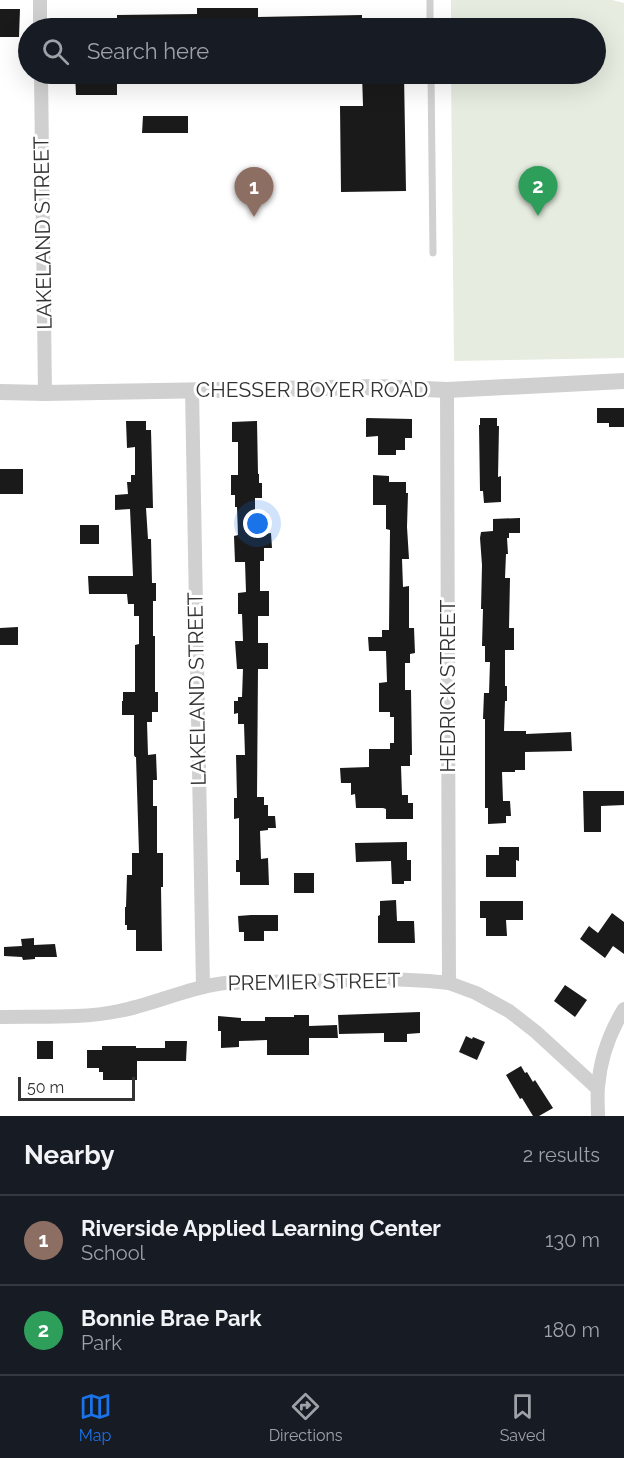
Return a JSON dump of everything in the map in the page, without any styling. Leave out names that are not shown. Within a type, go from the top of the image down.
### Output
[{"type":"street","points":[[40,0],[40,18]]},
{"type":"street","name":"LAKELAND STREET","points":[[41,84],[45,393]]},
{"type":"street","name":"CHESSER BOYER ROAD","points":[[0,392],[378,387],[447,390],[624,381]]},
{"type":"street","name":"LAKELAND STREET","points":[[192,390],[203,987]]},
{"type":"street","name":"HEDRICK STREET","points":[[447,390],[449,983]]},
{"type":"street","name":"PREMIER STREET","points":[[0,1017],[89,1015],[117,1011],[225,983],[410,980],[449,983],[476,993],[509,1011],[536,1032],[597,1088]]},
{"type":"street","points":[[598,1116],[597,1088],[607,1047],[618,1018],[624,1009]]},
{"type":"lane","points":[[430,0],[430,18]]},
{"type":"lane","points":[[431,84],[433,253]]},
{"type":"shaded area","points":[[451,0],[612,0],[624,3],[624,358],[454,361],[451,84],[606,84],[606,18],[451,18]]},
{"type":"building","points":[[197,8],[258,8],[258,17],[362,15],[362,18],[117,18],[117,15],[197,14]]},
{"type":"building","points":[[0,9],[20,9],[18,37],[0,37]]},
{"type":"building","points":[[75,84],[117,84],[117,95],[76,95]]},
{"type":"building","points":[[362,84],[404,84],[406,191],[341,192],[340,106],[363,106]]},
{"type":"building","points":[[143,116],[188,116],[188,133],[142,133]]},
{"type":"building","points":[[597,408],[624,408],[624,427],[609,427],[609,423],[597,423]]},
{"type":"building","points":[[367,418],[412,419],[412,438],[405,438],[405,450],[396,450],[396,455],[378,455],[378,436],[366,437]]},
{"type":"building","points":[[480,418],[497,418],[497,426],[499,426],[498,477],[501,476],[501,502],[484,503],[483,491],[480,491]]},
{"type":"building","points":[[126,421],[146,421],[146,430],[151,430],[153,508],[146,508],[148,539],[151,539],[152,583],[156,583],[156,601],[153,601],[153,636],[155,636],[155,692],[158,692],[158,712],[152,712],[152,722],[147,722],[148,755],[156,754],[157,780],[153,780],[153,806],[157,806],[157,853],[163,853],[162,951],[136,951],[136,930],[127,930],[127,925],[125,925],[127,875],[132,875],[132,853],[139,853],[134,715],[122,715],[122,701],[123,692],[135,692],[135,645],[139,644],[139,616],[134,616],[134,604],[128,604],[127,594],[89,594],[88,576],[133,576],[130,509],[115,510],[115,495],[128,494],[127,482],[131,482],[131,475],[135,475],[135,447],[127,448]]},
{"type":"building","points":[[257,421],[258,474],[259,483],[262,483],[262,498],[255,498],[255,527],[262,527],[263,534],[271,533],[272,548],[264,548],[264,561],[260,561],[260,591],[269,591],[269,616],[258,616],[258,643],[268,643],[268,669],[258,669],[257,797],[264,797],[264,805],[268,805],[268,816],[275,816],[276,828],[260,831],[261,859],[268,858],[269,885],[240,885],[240,872],[236,872],[236,860],[239,860],[239,818],[234,819],[234,798],[237,798],[236,755],[245,755],[244,724],[238,724],[238,713],[234,714],[234,701],[242,697],[243,669],[237,669],[235,641],[243,641],[242,614],[238,614],[238,593],[246,592],[245,562],[235,562],[234,536],[238,535],[237,507],[235,507],[235,495],[231,495],[231,475],[238,475],[238,442],[232,442],[232,422]]},
{"type":"building","points":[[0,469],[23,469],[23,494],[0,494]]},
{"type":"building","points":[[373,475],[389,476],[389,482],[406,482],[406,493],[408,493],[409,559],[402,559],[403,587],[409,586],[409,628],[414,628],[415,653],[410,654],[410,663],[405,663],[405,690],[411,690],[412,755],[410,755],[410,766],[401,766],[402,795],[408,795],[408,803],[413,803],[413,819],[386,819],[386,809],[383,808],[356,808],[355,794],[351,795],[351,783],[341,783],[340,768],[369,767],[369,749],[390,749],[390,743],[394,743],[394,717],[390,717],[390,712],[379,712],[379,683],[387,682],[386,651],[369,651],[368,637],[382,637],[382,630],[389,630],[390,530],[386,529],[386,505],[373,505]]},
{"type":"building","points":[[520,518],[520,533],[509,533],[509,538],[507,538],[505,578],[510,578],[509,628],[514,628],[514,650],[505,650],[507,701],[505,701],[504,731],[526,731],[526,734],[571,732],[572,751],[525,752],[525,770],[502,772],[503,801],[510,801],[511,816],[506,816],[506,823],[488,824],[488,808],[485,808],[485,719],[483,719],[484,693],[489,693],[490,662],[485,662],[485,646],[482,646],[480,538],[481,532],[493,531],[493,519]]},
{"type":"building","points":[[80,525],[99,525],[99,544],[80,544]]},
{"type":"building","points":[[18,627],[18,645],[0,645],[0,628]]},
{"type":"building","points":[[583,791],[624,791],[624,805],[601,806],[601,832],[584,832]]},
{"type":"building","points":[[407,842],[407,860],[411,860],[411,881],[404,881],[404,884],[392,884],[391,861],[356,862],[355,843]]},
{"type":"building","points":[[499,847],[519,847],[516,877],[486,877],[486,855],[499,855]]},
{"type":"building","points":[[294,873],[314,873],[314,893],[294,893]]},
{"type":"building","points":[[396,900],[397,921],[414,921],[415,943],[378,943],[380,901]]},
{"type":"building","points":[[480,901],[523,901],[523,920],[506,920],[507,936],[486,936],[486,918],[480,918]]},
{"type":"building","points":[[612,913],[624,922],[624,954],[613,946],[605,958],[580,939],[589,926],[598,933]]},
{"type":"building","points":[[278,915],[278,931],[264,931],[264,941],[244,941],[244,932],[239,932],[238,916]]},
{"type":"building","points":[[34,938],[34,945],[55,944],[57,957],[35,957],[35,959],[23,960],[22,957],[4,956],[4,947],[22,946],[21,939]]},
{"type":"building","points":[[565,985],[587,1000],[575,1017],[554,1001]]},
{"type":"building","points":[[420,1012],[420,1033],[407,1034],[407,1042],[384,1042],[384,1033],[339,1034],[338,1015]]},
{"type":"building","points":[[294,1015],[309,1015],[309,1026],[337,1025],[338,1038],[309,1038],[309,1055],[267,1055],[267,1040],[239,1041],[239,1047],[221,1048],[218,1016],[241,1018],[241,1021],[265,1021],[265,1017],[294,1017]]},
{"type":"building","points":[[466,1036],[485,1042],[477,1060],[459,1052]]},
{"type":"building","points":[[37,1041],[53,1041],[53,1059],[37,1059]]},
{"type":"building","points":[[165,1041],[187,1041],[186,1061],[137,1061],[137,1080],[103,1080],[103,1072],[99,1072],[99,1068],[87,1068],[87,1050],[102,1050],[102,1046],[165,1048]]},
{"type":"building","points":[[521,1066],[533,1082],[535,1080],[553,1108],[539,1116],[533,1116],[506,1075]]},
{"type":"place","name":"Bonnie Brae Park","points":[[538,216]]},
{"type":"place","name":"Riverside Applied Learning Center","points":[[254,217]]}]
